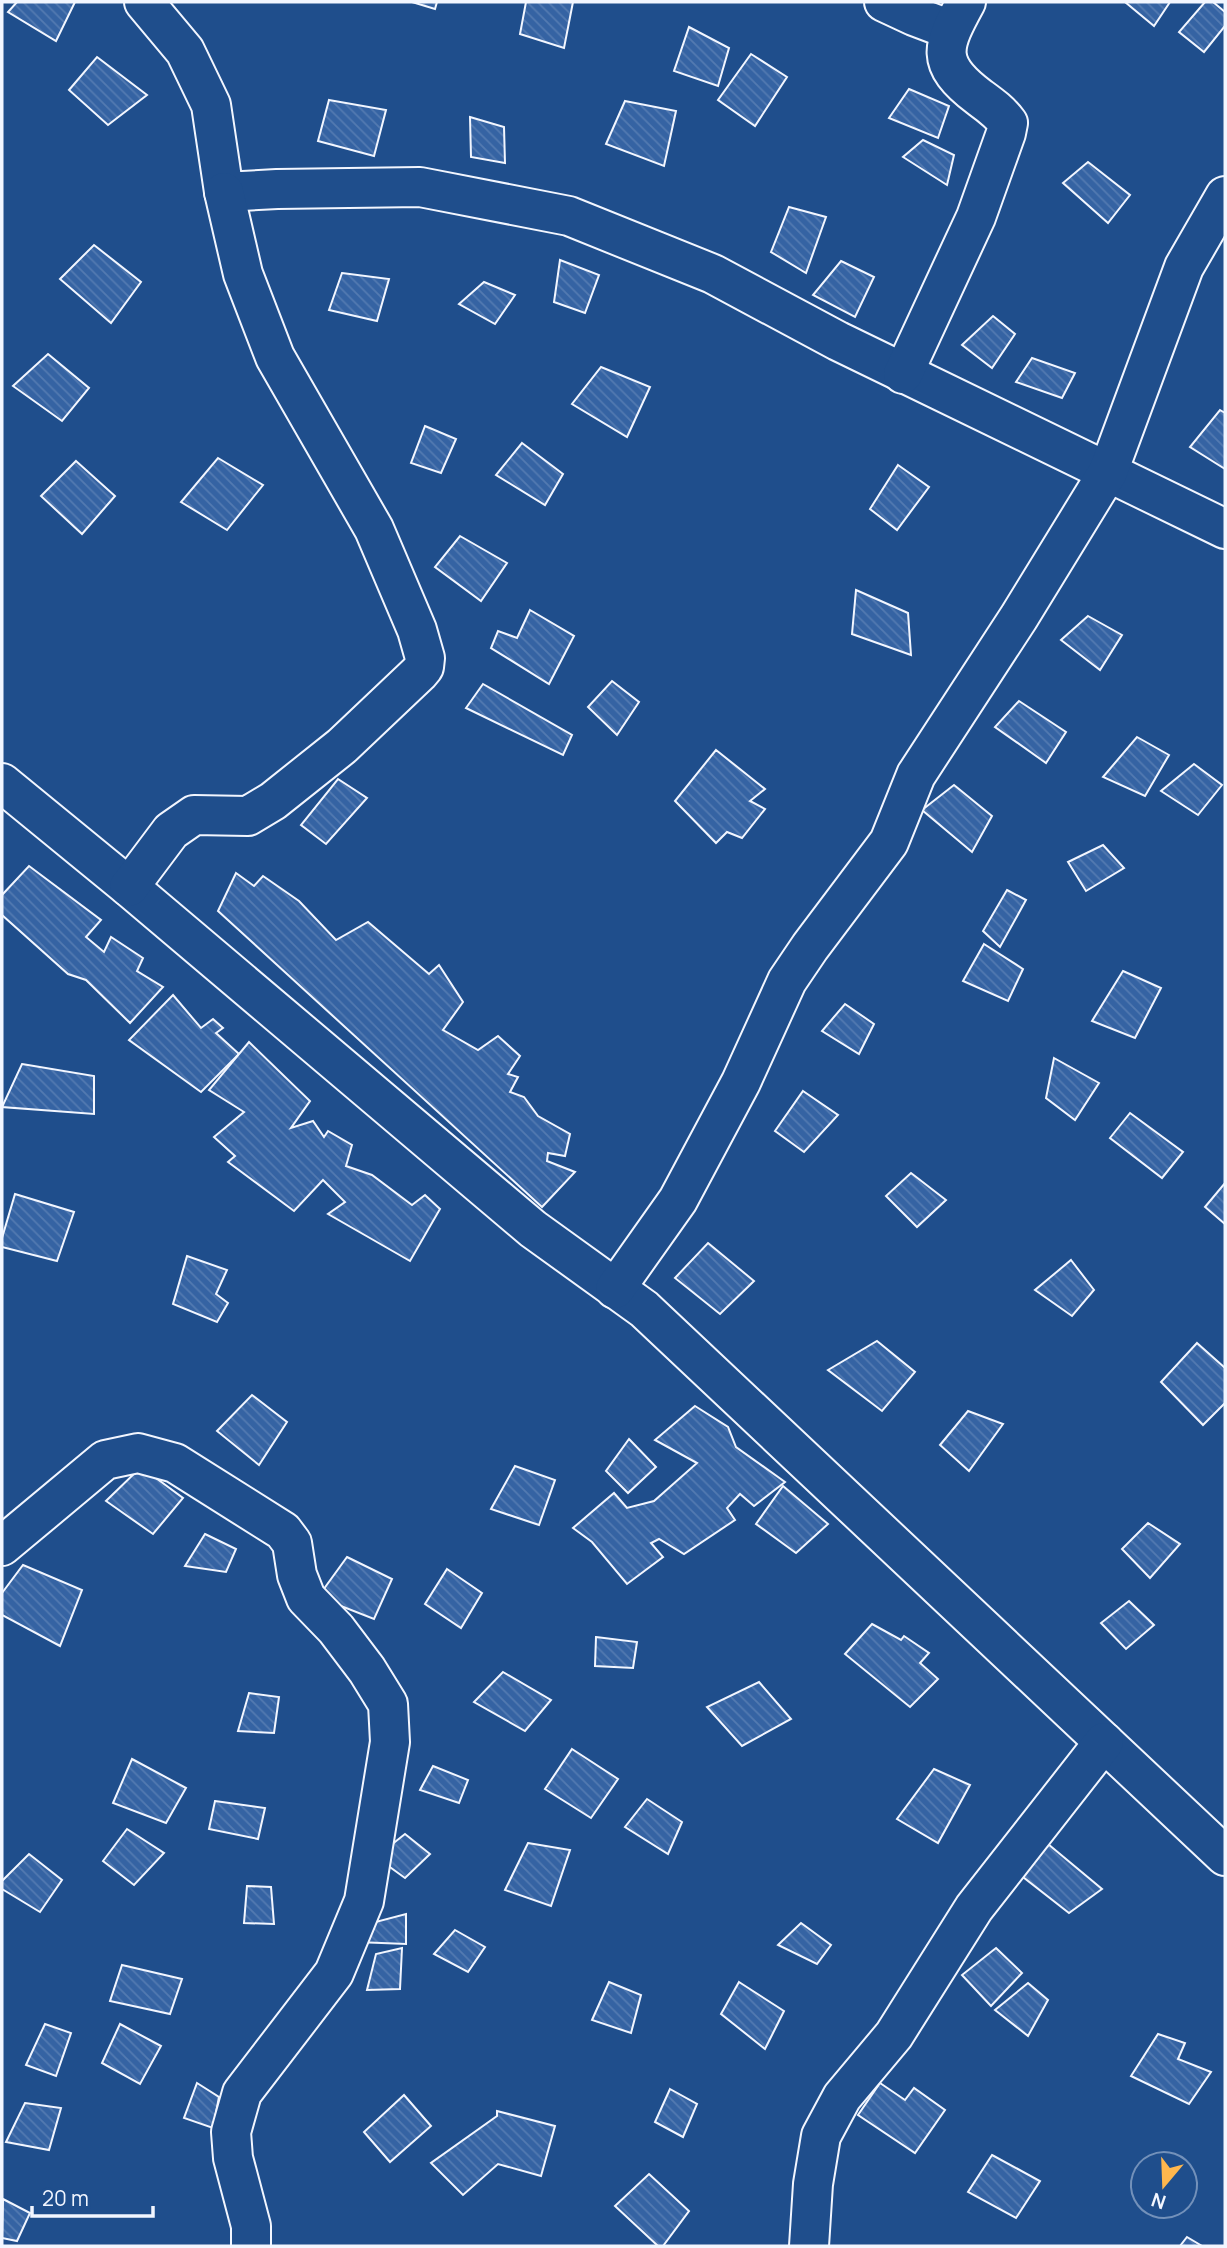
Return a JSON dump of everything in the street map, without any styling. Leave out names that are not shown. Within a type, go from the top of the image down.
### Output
[{"type":"street","points":[[130,887],[171,831],[194,815],[248,816],[273,801],[342,746],[419,673],[424,667],[425,658],[418,630],[374,529],[275,357],[243,274],[224,192],[211,105],[185,51],[145,2]]},
{"type":"street","points":[[884,2],[914,16],[958,16],[945,47],[951,70],[966,87],[1002,114],[1008,123],[976,218],[903,374]]},
{"type":"street","points":[[224,192],[420,187],[569,216],[713,274],[903,374],[1225,529]]},
{"type":"street","points":[[615,1289],[678,1200],[741,1082],[786,981],[889,842],[916,775],[1019,617],[1108,472],[1184,267],[1225,196]]},
{"type":"street","points":[[2,783],[130,887],[533,1230],[645,1309],[1225,1856]]},
{"type":"street","points":[[2,1546],[105,1460],[138,1453],[175,1463],[283,1531],[292,1543],[297,1575],[306,1598],[336,1629],[388,1703],[390,1742],[364,1901],[334,1973],[242,2093],[231,2132],[233,2158],[251,2227],[251,2246]]},
{"type":"street","points":[[809,2246],[813,2184],[821,2136],[842,2097],[894,2035],[974,1908],[1104,1742]]},
{"type":"building","points":[[17,2],[75,2],[56,41],[8,12]]},
{"type":"building","points":[[412,2],[437,2],[435,9]]},
{"type":"building","points":[[526,2],[573,2],[564,48],[520,34]]},
{"type":"building","points":[[1125,2],[1170,2],[1154,26]]},
{"type":"building","points":[[1205,2],[1213,2],[1225,12],[1225,26],[1204,52],[1179,32]]},
{"type":"building","points":[[689,27],[729,48],[718,86],[674,71]]},
{"type":"building","points":[[751,54],[787,77],[755,126],[718,100]]},
{"type":"building","points":[[97,57],[147,95],[108,125],[69,90]]},
{"type":"building","points":[[909,89],[949,106],[938,138],[889,118]]},
{"type":"building","points":[[329,100],[386,110],[374,156],[318,141]]},
{"type":"building","points":[[625,101],[676,111],[664,166],[606,144]]},
{"type":"building","points":[[470,117],[504,127],[505,163],[471,157]]},
{"type":"building","points":[[923,140],[954,155],[947,185],[903,157]]},
{"type":"building","points":[[1088,162],[1130,195],[1108,223],[1063,183]]},
{"type":"building","points":[[789,207],[826,217],[806,273],[771,252]]},
{"type":"building","points":[[94,245],[141,282],[111,323],[60,279]]},
{"type":"building","points":[[560,260],[599,275],[585,313],[554,302]]},
{"type":"building","points":[[841,261],[874,277],[855,317],[813,295]]},
{"type":"building","points":[[342,273],[389,279],[377,321],[329,310]]},
{"type":"building","points":[[484,282],[515,295],[495,324],[459,304]]},
{"type":"building","points":[[993,316],[1015,334],[992,368],[962,345]]},
{"type":"building","points":[[48,354],[89,388],[62,421],[13,386]]},
{"type":"building","points":[[1032,358],[1075,373],[1062,398],[1016,382]]},
{"type":"building","points":[[601,367],[650,387],[627,437],[572,404]]},
{"type":"building","points":[[1220,410],[1225,413],[1225,469],[1190,447]]},
{"type":"building","points":[[425,426],[456,439],[441,473],[411,463]]},
{"type":"building","points":[[522,443],[563,474],[545,505],[496,475]]},
{"type":"building","points":[[218,458],[263,485],[227,530],[181,502]]},
{"type":"building","points":[[76,461],[115,496],[82,534],[41,496]]},
{"type":"building","points":[[898,465],[929,487],[897,530],[870,509]]},
{"type":"building","points":[[460,536],[507,563],[481,601],[435,567]]},
{"type":"building","points":[[856,590],[908,613],[911,655],[852,634]]},
{"type":"building","points":[[530,610],[574,636],[549,684],[491,648],[498,631],[517,638]]},
{"type":"building","points":[[1088,616],[1122,635],[1100,670],[1061,640]]},
{"type":"building","points":[[612,681],[639,702],[617,735],[588,707]]},
{"type":"building","points":[[483,684],[572,735],[563,755],[466,708]]},
{"type":"building","points":[[1019,701],[1066,732],[1046,763],[995,727]]},
{"type":"building","points":[[1137,737],[1169,755],[1145,796],[1103,777]]},
{"type":"building","points":[[716,750],[765,789],[750,801],[765,809],[742,838],[727,832],[716,843],[675,801]]},
{"type":"building","points":[[1194,764],[1222,785],[1198,815],[1161,791]]},
{"type":"building","points":[[338,779],[367,798],[326,844],[301,825]]},
{"type":"building","points":[[954,785],[992,816],[972,852],[922,810]]},
{"type":"building","points":[[1103,845],[1124,868],[1086,891],[1068,862]]},
{"type":"building","points":[[29,866],[101,920],[86,937],[104,952],[111,937],[143,958],[137,971],[163,987],[130,1023],[86,980],[68,974],[2,915],[2,895]]},
{"type":"building","points":[[236,873],[254,886],[263,876],[299,901],[336,940],[368,922],[429,974],[439,965],[463,1002],[443,1030],[478,1050],[498,1036],[520,1056],[508,1074],[518,1077],[510,1092],[524,1097],[538,1116],[570,1134],[565,1156],[548,1153],[547,1161],[575,1172],[542,1207],[218,911]]},
{"type":"building","points":[[1007,890],[1026,900],[1000,947],[983,931]]},
{"type":"building","points":[[984,944],[1023,969],[1008,1001],[963,981]]},
{"type":"building","points":[[1123,971],[1161,988],[1135,1038],[1092,1021]]},
{"type":"building","points":[[173,995],[201,1028],[213,1019],[223,1028],[216,1033],[239,1054],[201,1092],[129,1040]]},
{"type":"building","points":[[845,1004],[874,1024],[859,1054],[822,1031]]},
{"type":"building","points":[[249,1042],[310,1101],[291,1128],[313,1121],[324,1137],[328,1131],[352,1145],[346,1166],[372,1175],[412,1205],[425,1195],[440,1209],[410,1261],[328,1214],[345,1202],[323,1180],[294,1211],[228,1162],[235,1156],[214,1137],[244,1112],[209,1090]]},
{"type":"building","points":[[1054,1058],[1099,1083],[1075,1120],[1046,1098]]},
{"type":"building","points":[[22,1064],[94,1076],[94,1114],[2,1107]]},
{"type":"building","points":[[803,1091],[838,1115],[804,1152],[775,1131]]},
{"type":"building","points":[[1130,1113],[1183,1152],[1162,1178],[1110,1138]]},
{"type":"building","points":[[911,1173],[946,1200],[917,1227],[886,1196]]},
{"type":"building","points":[[1225,1183],[1225,1224],[1205,1207]]},
{"type":"building","points":[[15,1194],[74,1212],[57,1261],[2,1247],[2,1238]]},
{"type":"building","points":[[708,1243],[754,1281],[720,1314],[675,1278]]},
{"type":"building","points":[[187,1256],[227,1270],[216,1294],[228,1303],[217,1322],[173,1304]]},
{"type":"building","points":[[1071,1260],[1094,1290],[1072,1316],[1035,1290]]},
{"type":"building","points":[[877,1341],[915,1372],[882,1411],[828,1370]]},
{"type":"building","points":[[1197,1343],[1225,1368],[1225,1403],[1203,1425],[1161,1382]]},
{"type":"building","points":[[252,1395],[287,1422],[259,1465],[217,1431]]},
{"type":"building","points":[[695,1406],[728,1427],[736,1447],[785,1482],[754,1506],[740,1494],[727,1508],[735,1520],[684,1554],[659,1539],[651,1543],[663,1557],[627,1584],[592,1542],[573,1528],[614,1493],[627,1508],[654,1501],[697,1463],[655,1440]]},
{"type":"building","points":[[968,1411],[1003,1424],[969,1471],[940,1445]]},
{"type":"building","points":[[629,1439],[656,1467],[628,1493],[606,1471]]},
{"type":"building","points":[[515,1466],[555,1480],[539,1525],[491,1509]]},
{"type":"building","points":[[141,1467],[183,1498],[153,1534],[106,1501]]},
{"type":"building","points":[[783,1486],[828,1524],[796,1553],[756,1524]]},
{"type":"building","points":[[1148,1523],[1180,1544],[1150,1578],[1122,1549]]},
{"type":"building","points":[[205,1534],[236,1549],[226,1572],[185,1566]]},
{"type":"building","points":[[347,1557],[392,1579],[374,1619],[318,1597]]},
{"type":"building","points":[[23,1565],[82,1590],[60,1646],[2,1615],[2,1593]]},
{"type":"building","points":[[447,1569],[482,1593],[461,1628],[425,1604]]},
{"type":"building","points":[[1129,1601],[1154,1625],[1126,1649],[1101,1623]]},
{"type":"building","points":[[872,1624],[901,1640],[904,1636],[929,1653],[920,1663],[938,1679],[910,1707],[845,1654]]},
{"type":"building","points":[[596,1637],[637,1642],[633,1668],[595,1666]]},
{"type":"building","points":[[503,1672],[551,1700],[525,1731],[474,1702]]},
{"type":"building","points":[[759,1682],[791,1719],[742,1746],[707,1707]]},
{"type":"building","points":[[249,1693],[279,1697],[274,1733],[238,1731]]},
{"type":"building","points":[[572,1749],[618,1779],[591,1818],[545,1789]]},
{"type":"building","points":[[132,1759],[186,1788],[166,1823],[113,1803]]},
{"type":"building","points":[[433,1766],[468,1780],[459,1803],[420,1790]]},
{"type":"building","points":[[934,1769],[970,1785],[938,1843],[897,1819]]},
{"type":"building","points":[[647,1799],[682,1822],[668,1854],[625,1827]]},
{"type":"building","points":[[215,1801],[265,1808],[258,1839],[209,1829]]},
{"type":"building","points":[[127,1829],[164,1853],[134,1885],[103,1861]]},
{"type":"building","points":[[405,1834],[430,1854],[405,1878],[376,1857]]},
{"type":"building","points":[[528,1843],[570,1850],[551,1906],[505,1890]]},
{"type":"building","points":[[1048,1844],[1102,1889],[1069,1913],[1023,1877]]},
{"type":"building","points":[[29,1854],[62,1880],[40,1912],[2,1889],[2,1881]]},
{"type":"building","points":[[247,1886],[271,1887],[274,1924],[244,1923]]},
{"type":"building","points":[[406,1914],[406,1944],[357,1942],[364,1925]]},
{"type":"building","points":[[801,1923],[831,1945],[817,1964],[778,1945]]},
{"type":"building","points":[[455,1930],[485,1947],[468,1972],[434,1954]]},
{"type":"building","points":[[402,1948],[400,1989],[367,1990],[376,1954]]},
{"type":"building","points":[[996,1948],[1022,1973],[991,2006],[962,1975]]},
{"type":"building","points":[[122,1965],[182,1979],[170,2014],[110,2001]]},
{"type":"building","points":[[609,1982],[641,1995],[631,2033],[592,2020]]},
{"type":"building","points":[[739,1982],[784,2011],[765,2049],[721,2014]]},
{"type":"building","points":[[1028,1983],[1048,2000],[1028,2036],[995,2010]]},
{"type":"building","points":[[45,2024],[71,2033],[56,2076],[26,2065]]},
{"type":"building","points":[[120,2024],[161,2046],[140,2084],[102,2063]]},
{"type":"building","points":[[1158,2034],[1185,2043],[1178,2059],[1211,2072],[1189,2104],[1131,2076]]},
{"type":"building","points":[[197,2083],[219,2097],[213,2128],[184,2118]]},
{"type":"building","points":[[880,2083],[905,2100],[914,2088],[945,2110],[915,2153],[858,2115]]},
{"type":"building","points":[[670,2089],[697,2104],[683,2137],[655,2122]]},
{"type":"building","points":[[404,2095],[431,2126],[390,2162],[364,2132]]},
{"type":"building","points":[[25,2103],[61,2108],[49,2150],[6,2142]]},
{"type":"building","points":[[497,2111],[555,2126],[541,2176],[498,2164],[463,2195],[431,2163],[497,2116]]},
{"type":"building","points":[[992,2155],[1040,2181],[1016,2218],[968,2192]]},
{"type":"building","points":[[649,2174],[689,2211],[663,2246],[658,2246],[615,2206]]},
{"type":"building","points":[[3,2199],[30,2213],[17,2241],[2,2238]]},
{"type":"building","points":[[1187,2237],[1202,2246],[1180,2246]]}]
